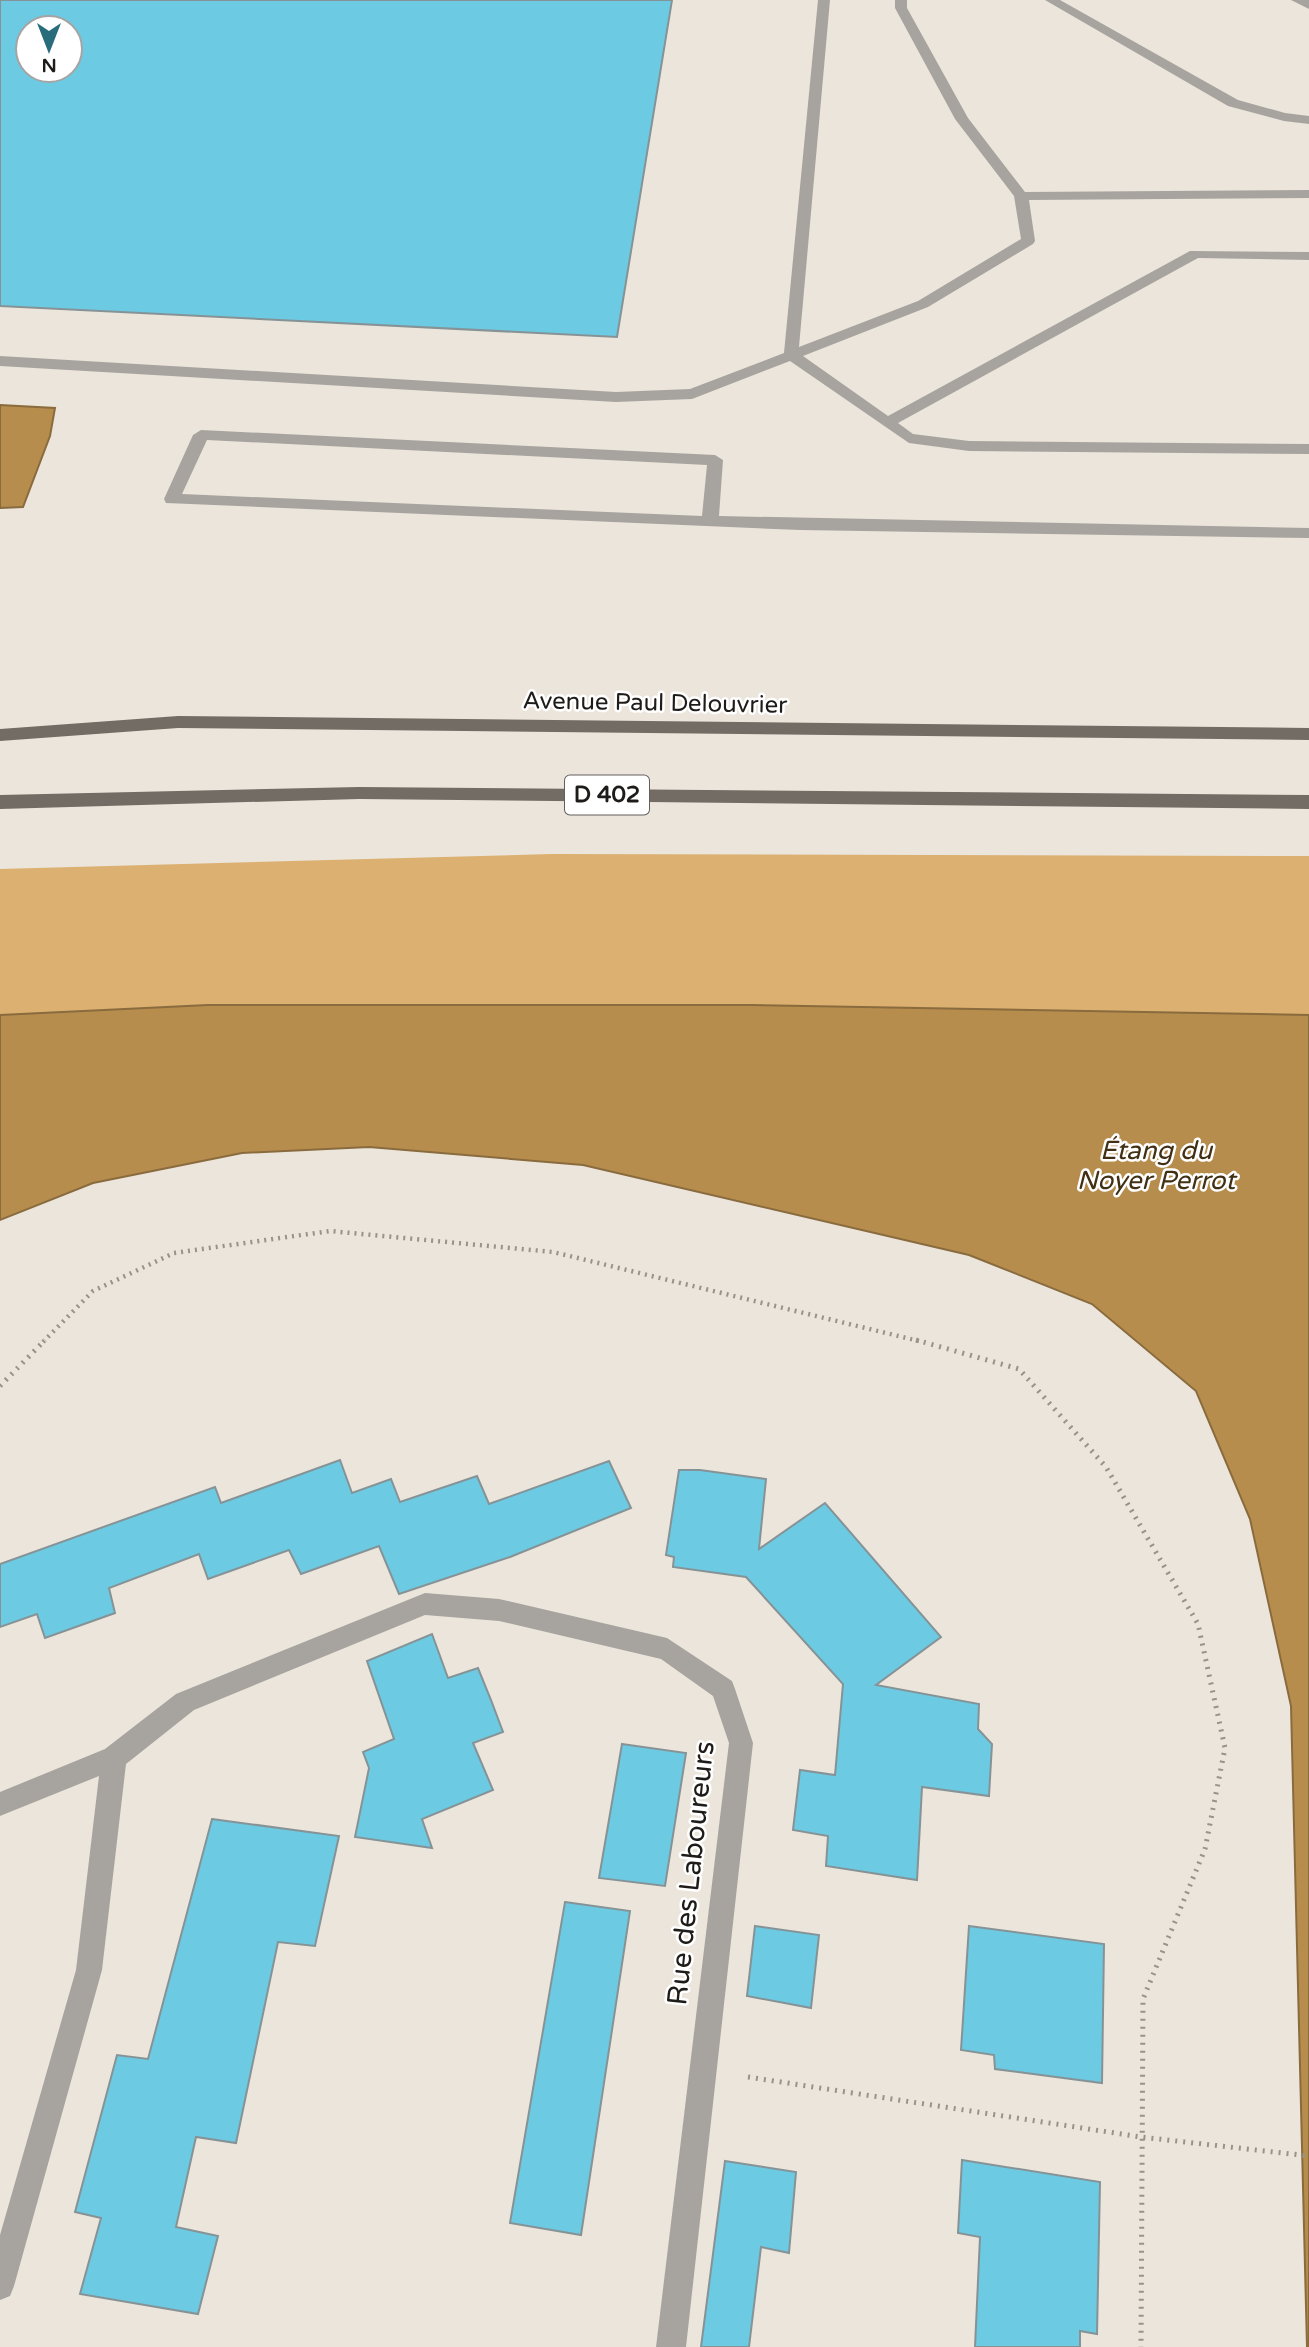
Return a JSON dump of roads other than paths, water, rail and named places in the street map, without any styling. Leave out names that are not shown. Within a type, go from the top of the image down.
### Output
[{"type":"main road","name":"Avenue Paul Delouvrier","points":[[0,735],[178,722],[1309,734]]},
{"type":"main road","name":"D 402","points":[[0,802],[359,793],[1309,802]]},
{"type":"street","points":[[791,355],[824,0]]},
{"type":"street","points":[[0,361],[616,397],[692,394],[923,304],[1028,241],[1021,196],[962,119],[901,8],[901,0]]},
{"type":"street","points":[[1051,0],[1233,103],[1283,117],[1309,120]]},
{"type":"street","points":[[1297,0],[1309,5]]},
{"type":"street","points":[[1021,196],[1309,194]]},
{"type":"street","points":[[887,423],[1195,254],[1309,256]]},
{"type":"street","points":[[791,355],[909,438],[969,446],[1309,449]]},
{"type":"street","points":[[710,521],[715,460],[201,435],[172,499],[800,525],[1309,533]]},
{"type":"street","name":"Rue des Laboureurs","points":[[0,1804],[114,1758],[185,1702],[425,1605],[499,1610],[667,1649],[723,1689],[741,1743],[671,2347]]},
{"type":"street","points":[[0,2286],[89,1970],[114,1758]]},
{"type":"water","points":[[0,405],[55,408],[50,436],[23,507],[0,508]]},
{"type":"water","name":"Étang du Noyer Perrot","points":[[208,1005],[752,1005],[1309,1015],[1309,2347],[1291,1706],[1250,1519],[1196,1391],[1092,1304],[969,1255],[583,1165],[369,1147],[242,1153],[93,1183],[0,1220],[0,1015]]}]
